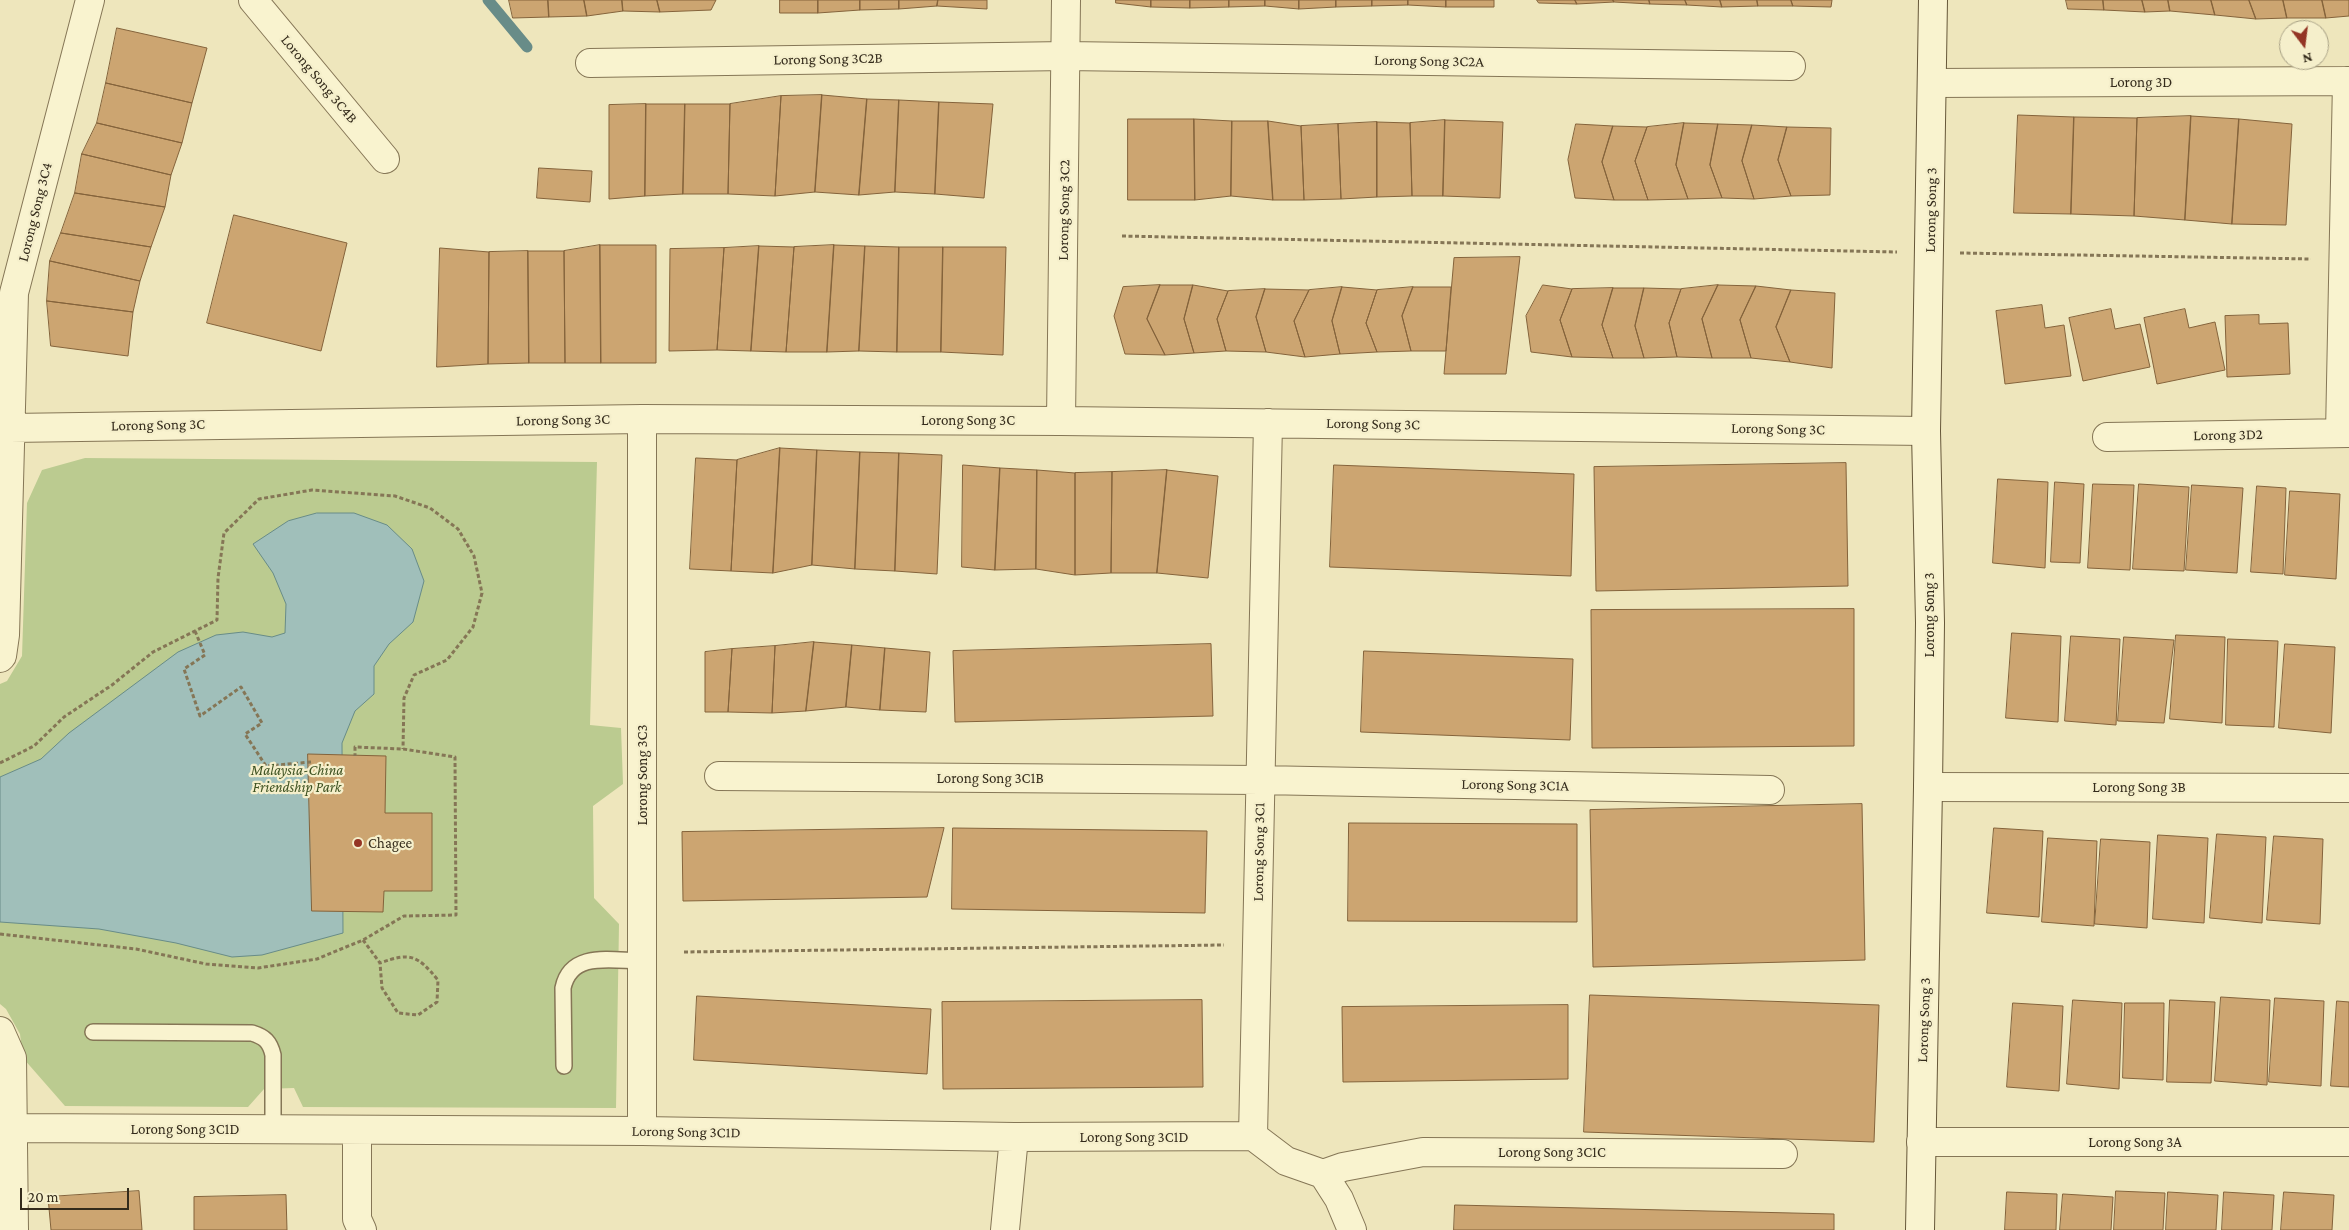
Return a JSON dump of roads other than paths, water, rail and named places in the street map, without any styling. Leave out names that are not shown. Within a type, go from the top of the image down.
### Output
[{"type":"street","name":"Lorong Song 3C4","points":[[0,658],[6,635],[10,428],[7,294],[90,0]]},
{"type":"street","name":"Lorong Song 3C4B","points":[[253,0],[385,159]]},
{"type":"street","name":"Lorong Song 3C2","points":[[1061,420],[1066,0]]},
{"type":"street","name":"Lorong Song 3","points":[[1920,1230],[1930,623],[1926,431],[1934,83],[1934,0]]},
{"type":"street","name":"Lorong Song 3C2B","points":[[590,63],[1066,56]]},
{"type":"street","name":"Lorong Song 3C2A","points":[[1066,56],[1791,66]]},
{"type":"street","name":"Lorong 3D","points":[[1934,83],[2348,81]]},
{"type":"street","points":[[2344,433],[2344,260],[2348,81]]},
{"type":"street","name":"Lorong Song 3C","points":[[10,428],[642,419],[1061,420],[1926,431]]},
{"type":"street","name":"Lorong Song 3C3","points":[[642,419],[642,1131]]},
{"type":"street","name":"Lorong Song 3C1","points":[[1253,1136],[1268,423]]},
{"type":"street","name":"Lorong 3D2","points":[[2107,437],[2344,433]]},
{"type":"street","name":"Lorong Song 3C1B","points":[[719,776],[1260,780]]},
{"type":"street","name":"Lorong Song 3C1A","points":[[1260,780],[1770,790]]},
{"type":"street","name":"Lorong Song 3B","points":[[1928,786],[2349,788]]},
{"type":"street","points":[[0,1031],[12,1058],[14,1230]]},
{"type":"street","name":"Lorong Song 3C1D","points":[[13,1128],[642,1131],[1014,1137],[1253,1136]]},
{"type":"street","points":[[357,1130],[357,1219],[362,1230]]},
{"type":"street","points":[[1253,1136],[1286,1161],[1323,1174],[1339,1199],[1352,1230]]},
{"type":"street","points":[[1005,1230],[1014,1137]]},
{"type":"street","name":"Lorong Song 3A","points":[[1921,1142],[2349,1142]]},
{"type":"street","name":"Lorong Song 3C1C","points":[[1323,1174],[1343,1167],[1423,1152],[1783,1154]]},
{"type":"lane","points":[[564,1066],[563,988],[565,977],[571,968],[580,962],[590,960],[642,961]]},
{"type":"lane","points":[[93,1032],[252,1033],[263,1036],[270,1044],[273,1055],[273,1130]]},
{"type":"water","points":[[317,513],[354,513],[387,525],[412,549],[424,581],[413,622],[389,644],[374,666],[374,694],[355,711],[342,743],[343,933],[262,955],[232,957],[176,943],[99,929],[0,922],[0,777],[41,759],[69,733],[178,652],[216,635],[243,632],[272,637],[285,633],[286,604],[273,573],[253,544],[288,521]]},
{"type":"waterway","points":[[488,0],[527,47]]},
{"type":"place","name":"Chagee","points":[[358,843]]},
{"type":"park label","name":"Malaysia-China Friendship Park","points":[[297,778]]}]
